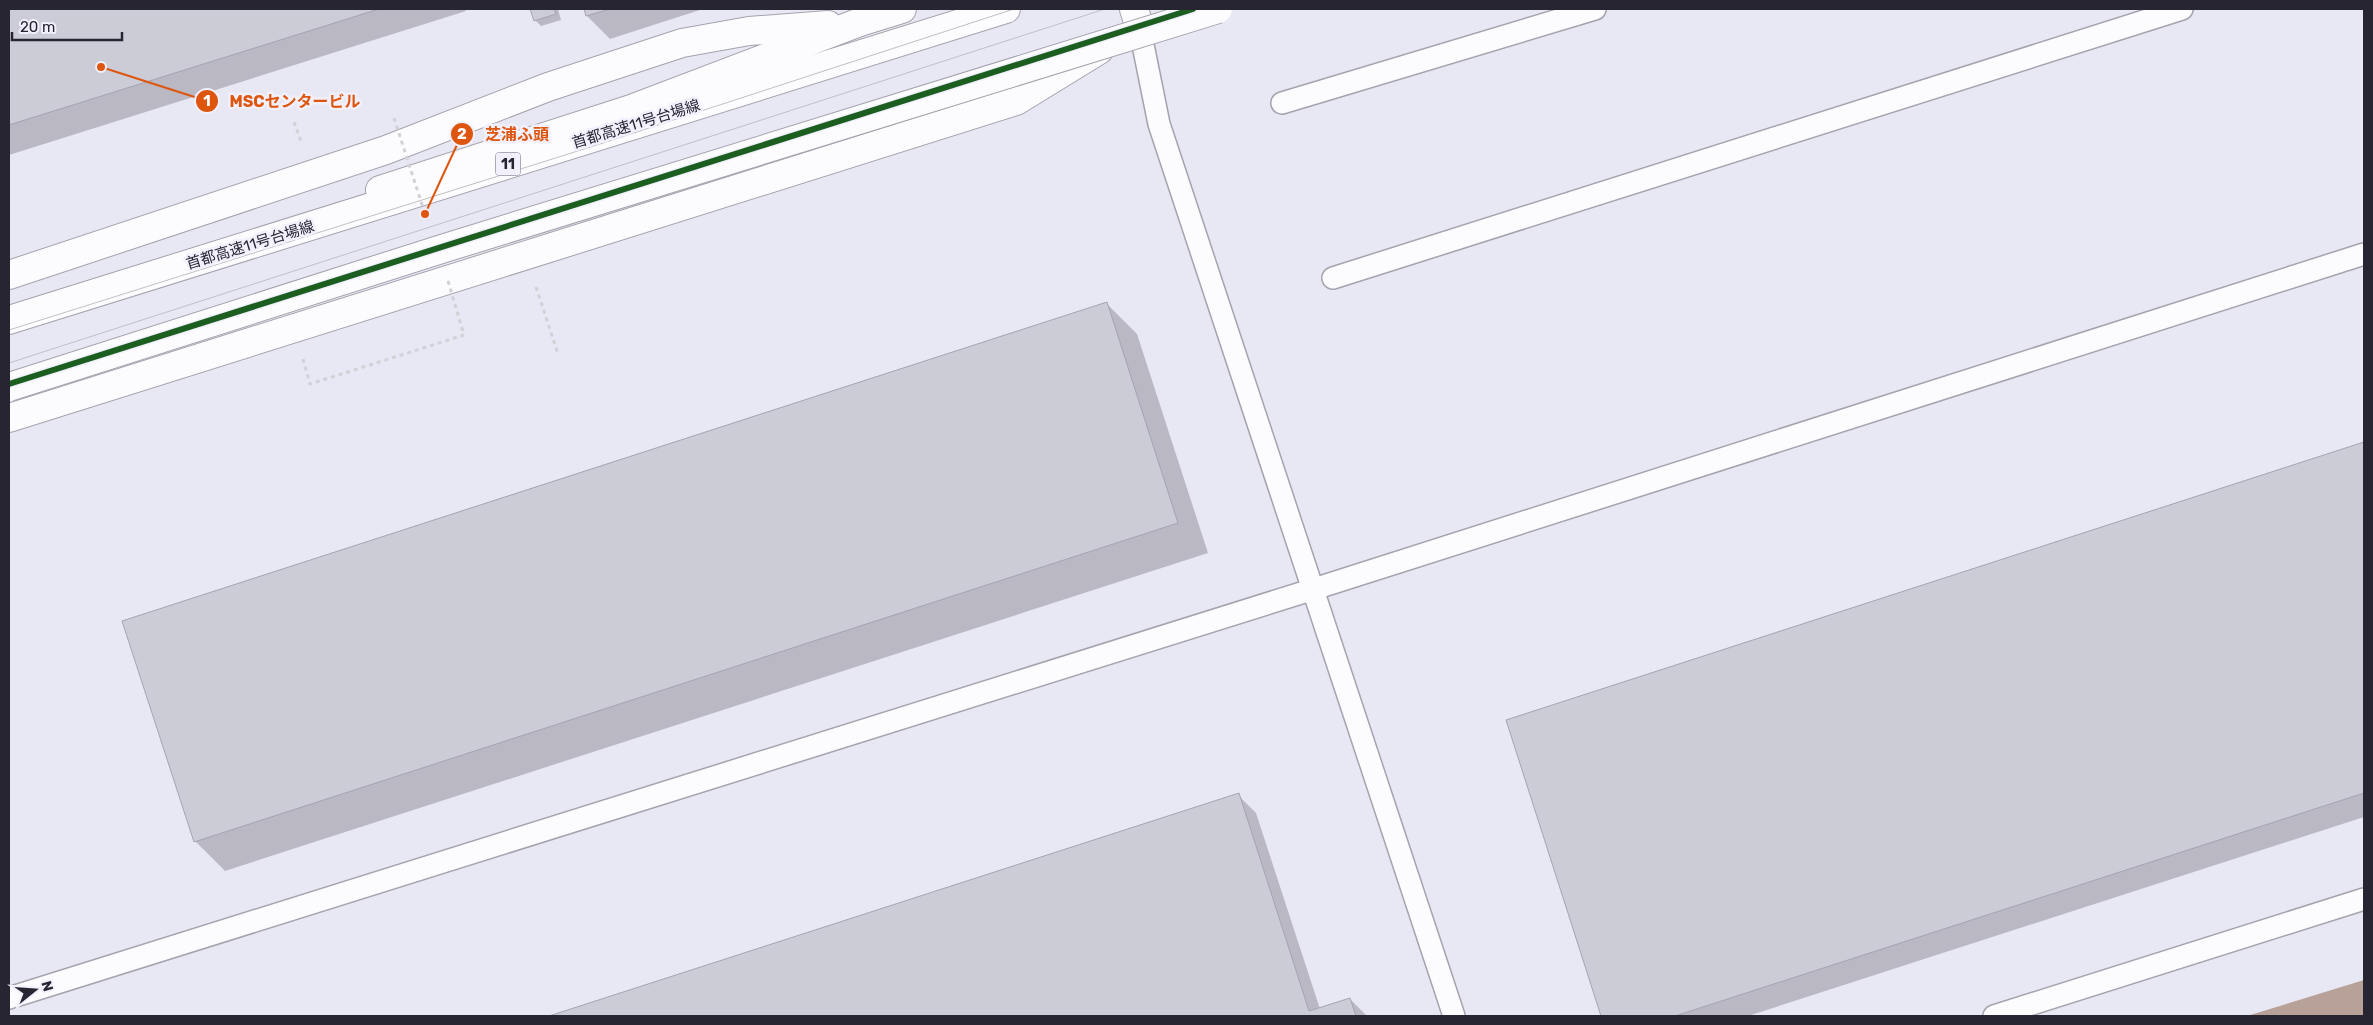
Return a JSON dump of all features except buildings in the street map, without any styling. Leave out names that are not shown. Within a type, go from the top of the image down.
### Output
[{"type":"main road","points":[[9,308],[631,109],[860,22],[902,9]]},
{"type":"main road","name":"首都高速11号台場線","points":[[9,320],[1006,9]]},
{"type":"main road","points":[[9,386],[1136,17],[1193,9]]},
{"type":"main road","points":[[9,386],[458,244],[1218,9]]},
{"type":"main road","points":[[9,418],[1016,102],[1136,17]]},
{"type":"main road","points":[[9,275],[386,150],[548,87],[682,43],[749,31],[860,22]]},
{"type":"lane","points":[[1282,103],[1595,9]]},
{"type":"lane","points":[[1332,278],[2182,9]]},
{"type":"lane","points":[[1136,17],[1159,124],[1454,1016]]},
{"type":"lane","points":[[9,998],[1314,588],[2364,254]]},
{"type":"lane","points":[[1994,1016],[2364,899]]},
{"type":"path","points":[[294,122],[302,146]]},
{"type":"path","points":[[536,286],[558,354]]},
{"type":"path","points":[[302,358],[310,384],[464,335]]},
{"type":"shaded area","points":[[2364,980],[2364,1016],[2247,1016]]},
{"type":"tram line","points":[[9,330],[600,144],[1014,9]]},
{"type":"tram line","points":[[9,363],[1105,9]]},
{"type":"cycle path","points":[[9,384],[1193,9]]},
{"type":"place","name":"MSCセンタービル","points":[[101,67]]},
{"type":"place","name":"芝浦ふ頭","points":[[425,214]]}]
